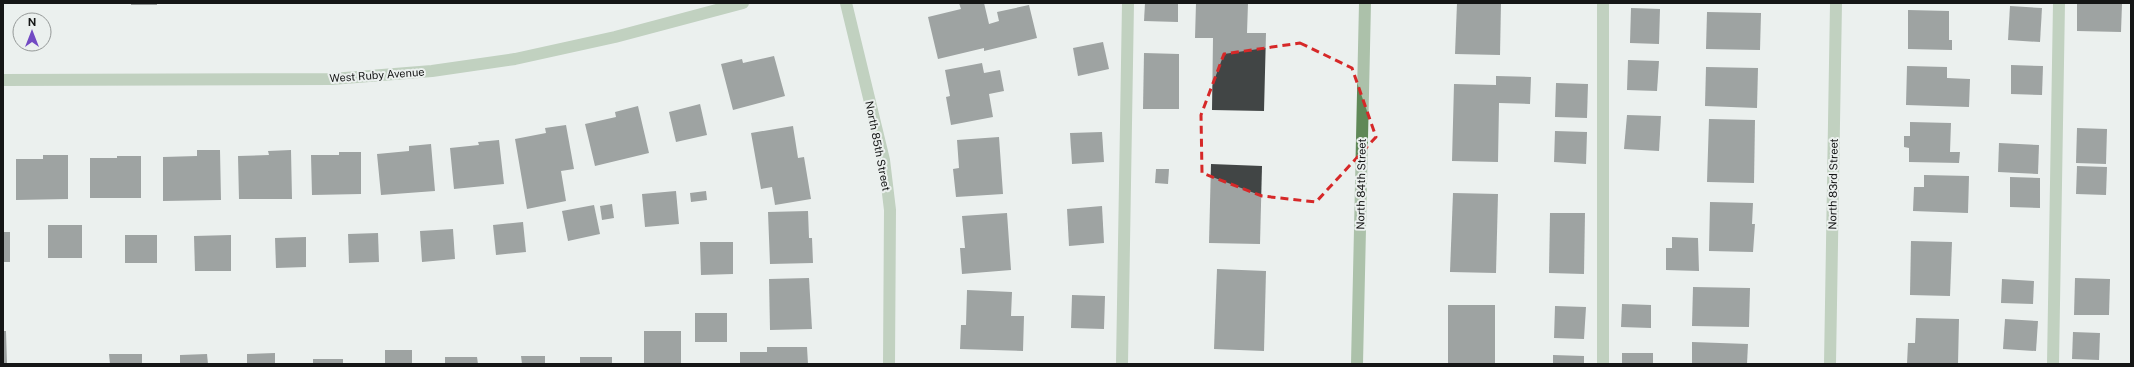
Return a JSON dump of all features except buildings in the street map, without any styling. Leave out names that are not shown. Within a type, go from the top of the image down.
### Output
[{"type":"street","name":"West Ruby Avenue","points":[[3,80],[332,79],[432,71],[515,59],[615,37],[743,3]]},
{"type":"street","name":"North 85th Street","points":[[846,3],[884,160],[890,210],[888,364]]},
{"type":"street","points":[[1122,364],[1128,3]]},
{"type":"street","name":"North 84th Street","points":[[1357,364],[1365,3]]},
{"type":"street","points":[[1603,3],[1603,364]]},
{"type":"street","name":"North 83rd Street","points":[[1830,364],[1836,3]]},
{"type":"street","points":[[2053,364],[2059,3]]},
{"type":"highlighted area","points":[[1300,43],[1352,68],[1376,137],[1316,202],[1262,196],[1202,173],[1201,115],[1224,54]]}]
